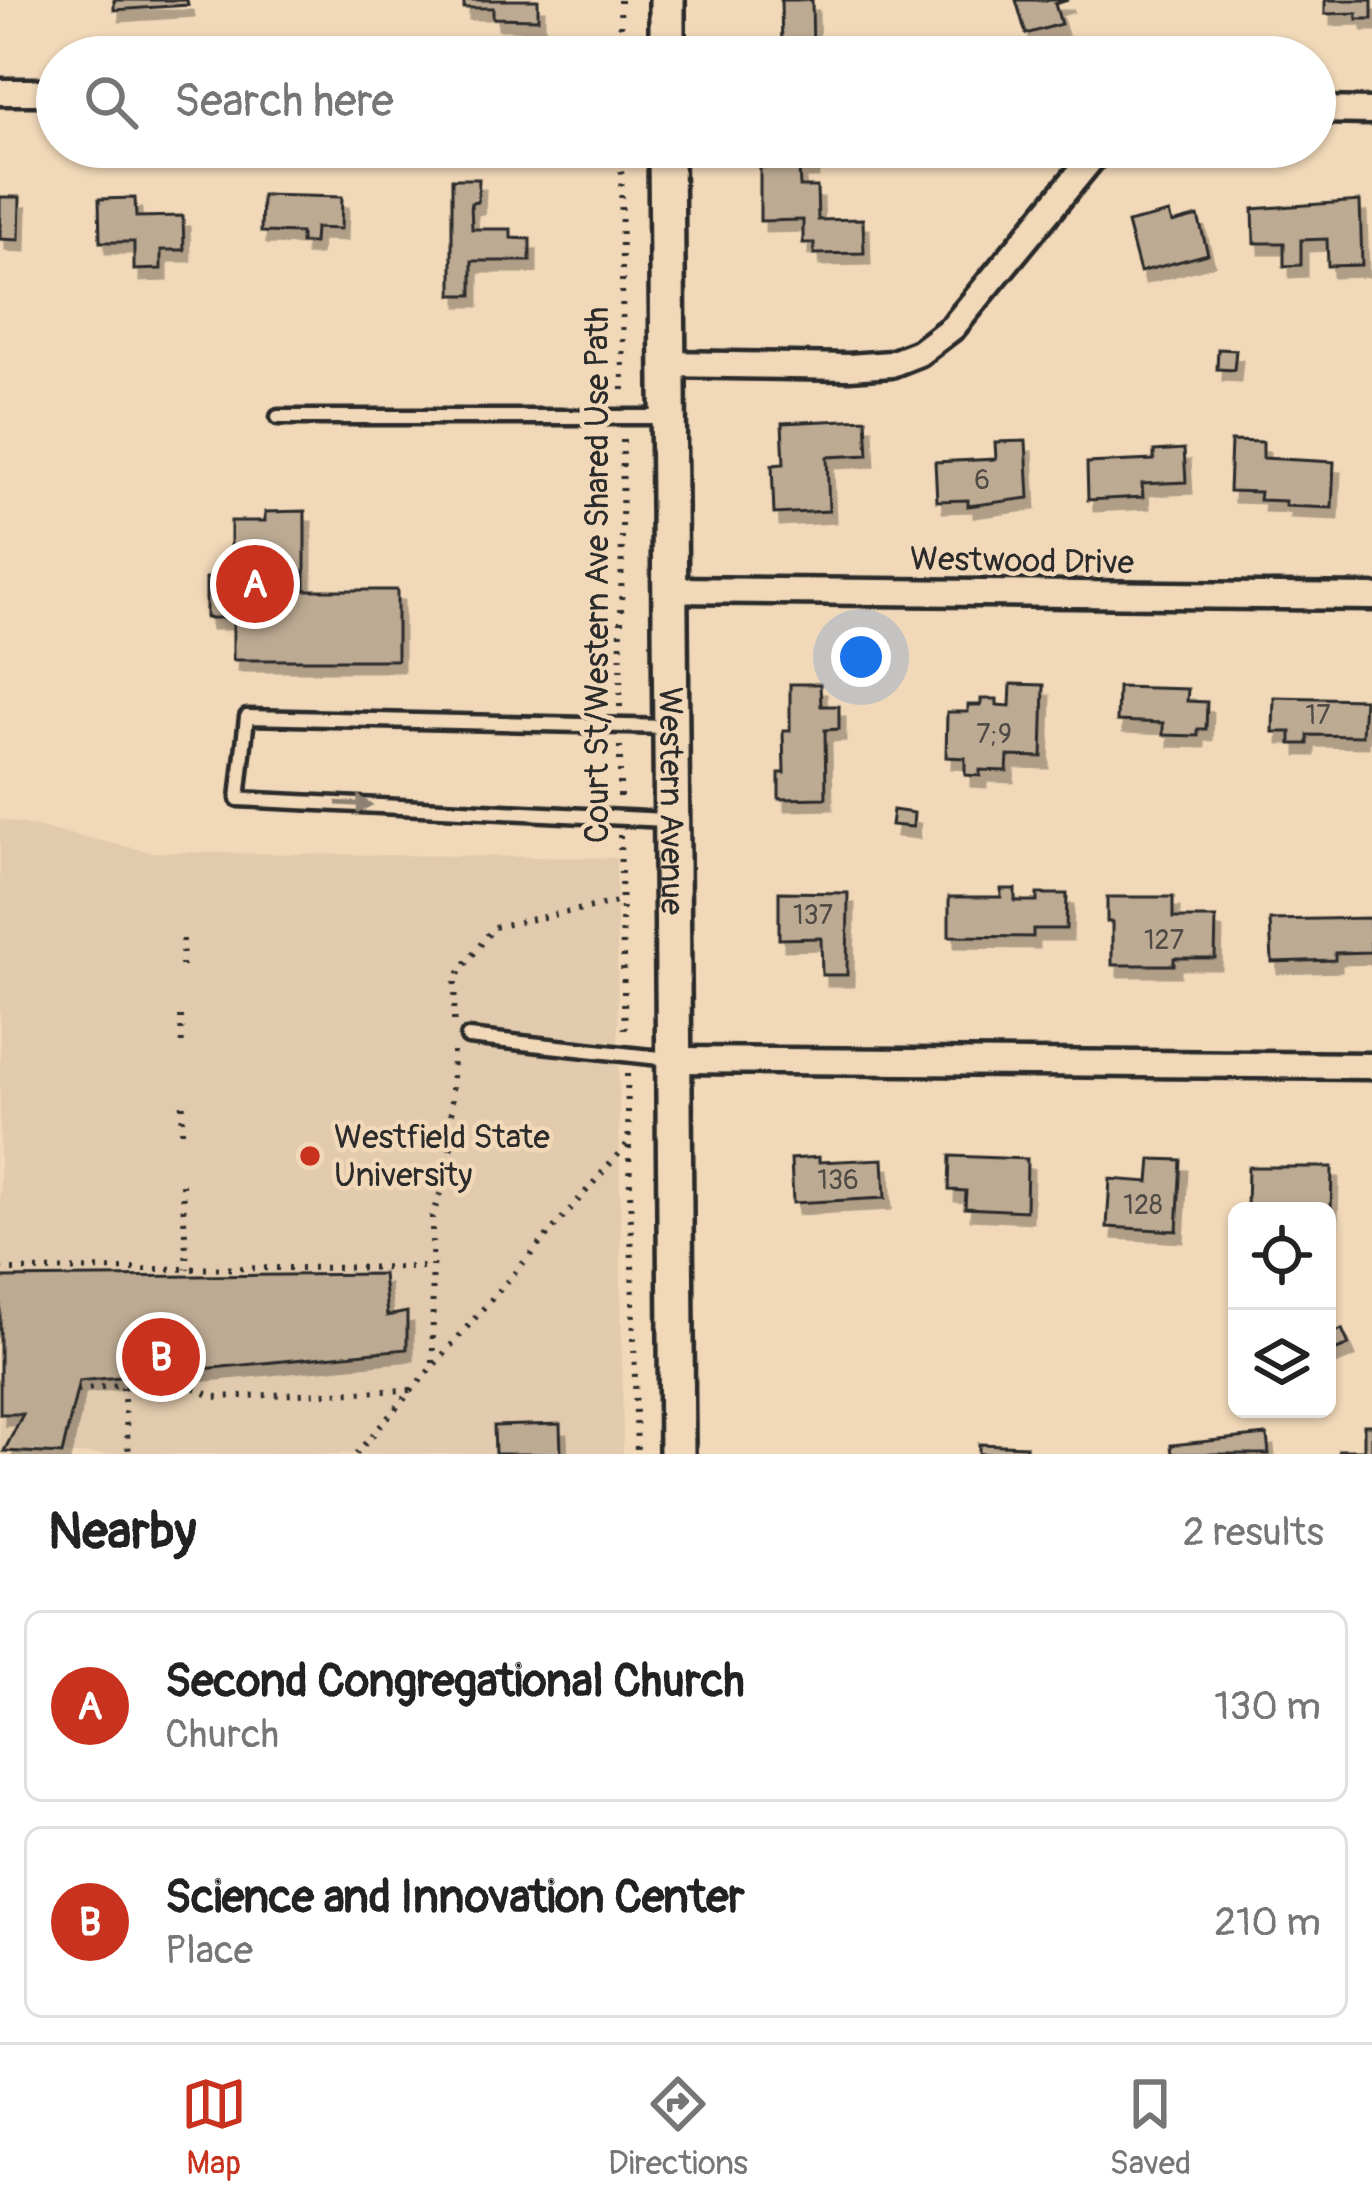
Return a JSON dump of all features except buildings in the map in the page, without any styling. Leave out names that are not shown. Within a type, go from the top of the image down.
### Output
[{"type":"main road","points":[[667,0],[667,36]]},
{"type":"main road","name":"Western Avenue","points":[[666,168],[677,1454]]},
{"type":"street","points":[[0,92],[36,92]]},
{"type":"street","points":[[1336,110],[1372,111]]},
{"type":"street","points":[[665,364],[849,367],[891,364],[919,353],[953,327],[1083,168]]},
{"type":"street","name":"Westwood Drive","points":[[671,590],[1372,597]]},
{"type":"street","points":[[676,1060],[1372,1066]]},
{"type":"lane","points":[[278,417],[667,417]]},
{"type":"lane","points":[[673,727],[247,717],[238,799],[674,821]]},
{"type":"lane","points":[[468,1037],[676,1060]]},
{"type":"path","points":[[620,0],[621,36]]},
{"type":"path","name":"Court St/Western Ave Shared Use Path","points":[[621,168],[624,1003]]},
{"type":"path","points":[[433,1363],[432,1217],[450,1165],[455,978],[494,927],[622,901]]},
{"type":"path","points":[[182,938],[182,966]]},
{"type":"path","points":[[182,1016],[182,1050]]},
{"type":"path","points":[[182,1132],[183,1099]]},
{"type":"path","points":[[628,1109],[637,1454]]},
{"type":"path","points":[[356,1454],[630,1141]]},
{"type":"path","points":[[182,1184],[188,1268]]},
{"type":"path","points":[[0,1270],[431,1267]]},
{"type":"path","points":[[77,1390],[175,1378],[213,1397],[412,1390]]},
{"type":"path","points":[[123,1387],[129,1454]]},
{"type":"shaded area","name":"Westfield State University","points":[[0,819],[151,852],[616,858],[623,1454],[0,1454]]},
{"type":"place","name":"Second Congregational Church","points":[[255,584]]},
{"type":"place","name":"Westfield State University","points":[[310,1156]]},
{"type":"place","name":"Science and Innovation Center","points":[[161,1357]]}]
